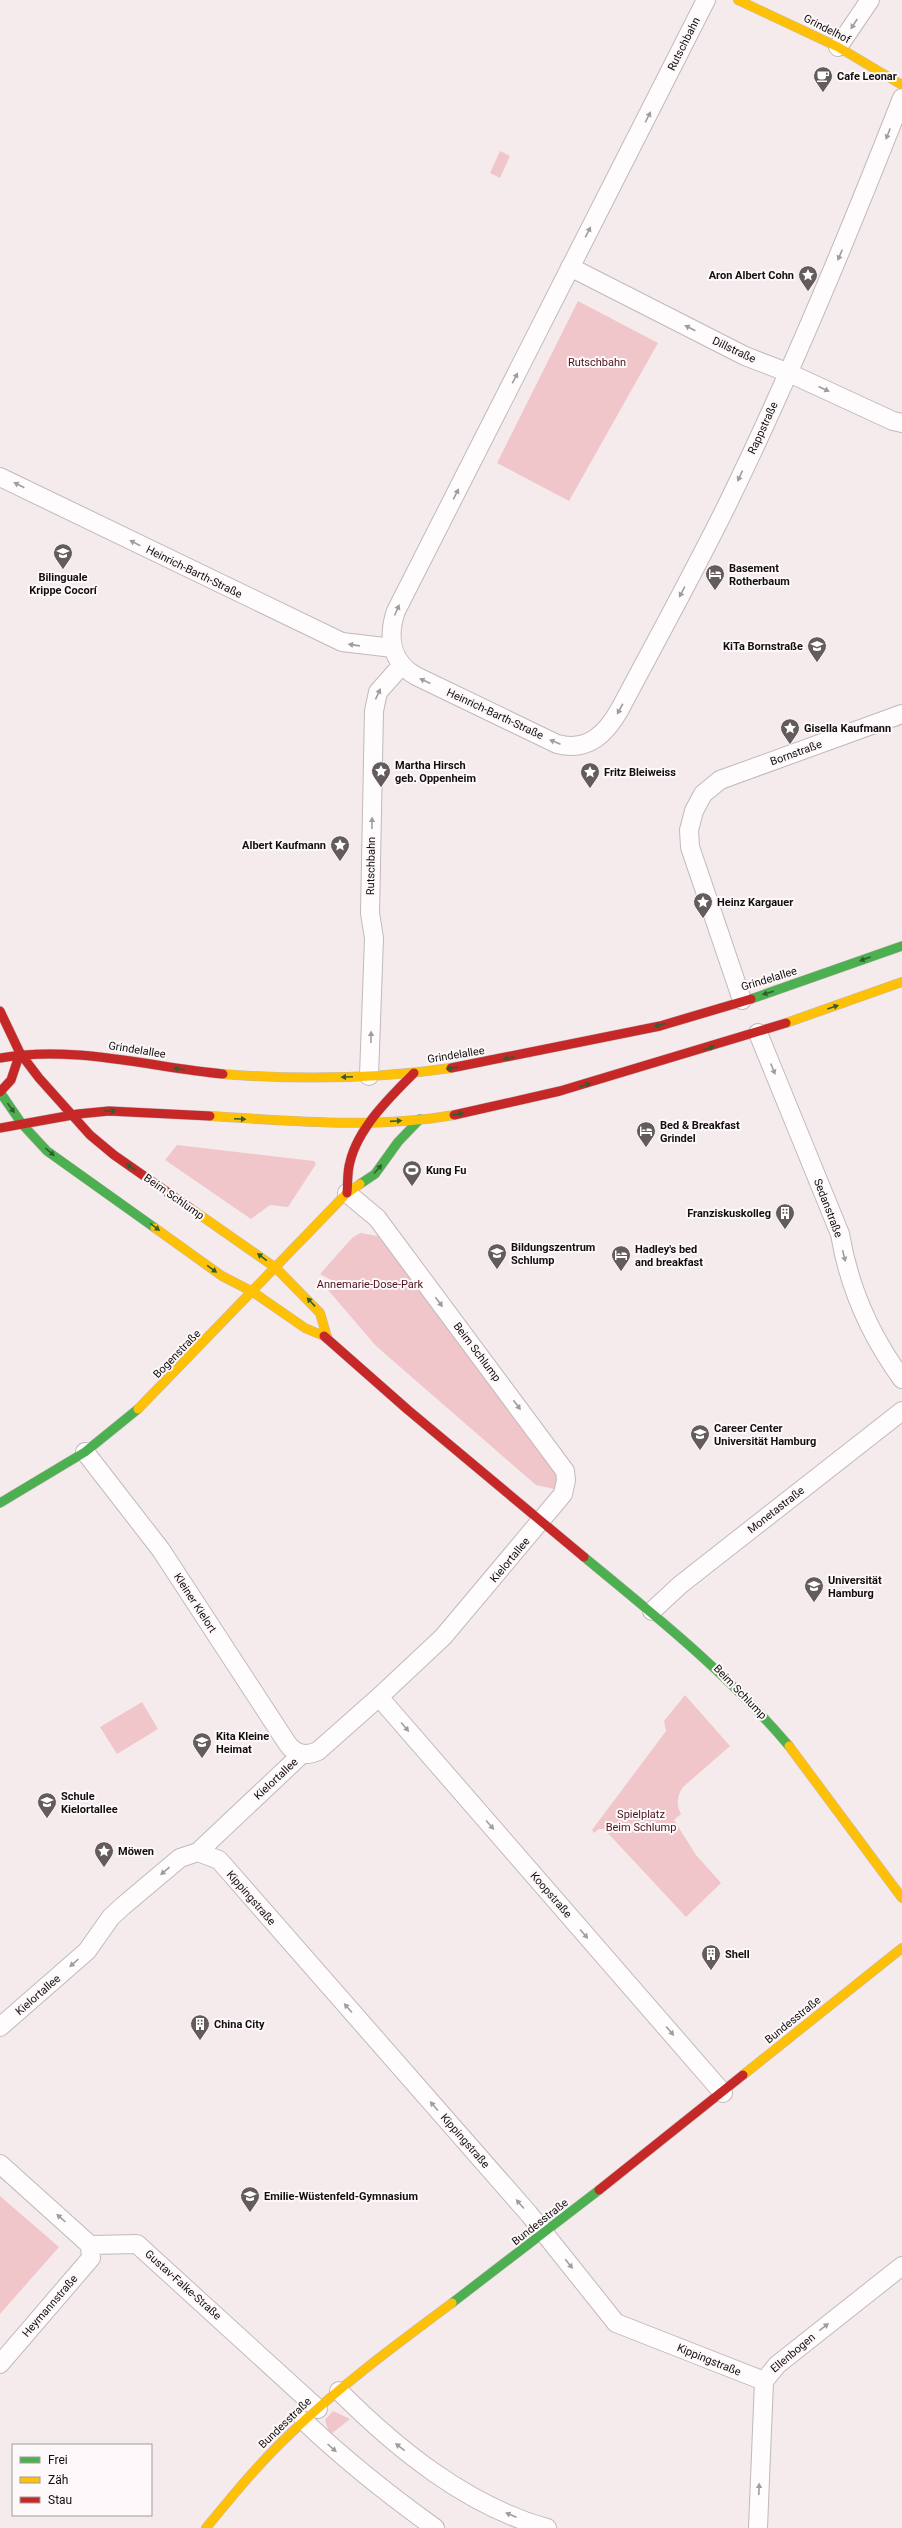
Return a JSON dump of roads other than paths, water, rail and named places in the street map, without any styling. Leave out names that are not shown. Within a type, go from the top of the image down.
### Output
[{"type":"main road","name":"Grindelhof","points":[[738,0],[838,47],[902,85]]},
{"type":"main road","name":"Grindelallee","points":[[0,1058],[20,1054],[69,1052],[151,1065],[276,1077],[369,1076],[455,1068],[601,1039],[662,1025],[805,981],[902,946]]},
{"type":"main road","points":[[0,1128],[71,1115],[123,1111],[228,1118],[372,1122],[420,1120],[488,1109],[554,1094],[758,1033],[902,982]]},
{"type":"main road","name":"Beim Schlump","points":[[0,1012],[20,1054],[71,1115],[90,1135],[114,1155],[276,1268],[320,1313],[327,1337]]},
{"type":"main road","points":[[0,1092],[11,1080],[20,1054]]},
{"type":"main road","points":[[347,1193],[350,1161],[372,1122],[387,1100],[414,1073]]},
{"type":"main road","name":"Beim Schlump","points":[[0,1092],[22,1124],[47,1151],[222,1276],[253,1292],[305,1328],[327,1337],[403,1406],[652,1611],[710,1662],[758,1709],[811,1775],[902,1898]]},
{"type":"main road","name":"Bogenstraße","points":[[0,1503],[85,1452],[146,1402],[347,1193],[375,1174],[398,1142],[420,1120]]},
{"type":"main road","name":"Bundesstraße","points":[[206,2528],[272,2451],[318,2408],[446,2306],[487,2279],[545,2234],[723,2093],[902,1948]]},
{"type":"street","name":"Rutschbahn","points":[[393,648],[392,626],[396,611],[706,0]]},
{"type":"street","points":[[838,47],[870,0]]},
{"type":"street","name":"Rappstraße","points":[[593,741],[608,729],[620,709],[726,506],[789,373],[849,233],[902,98]]},
{"type":"street","name":"Dillstraße","points":[[570,267],[745,356],[789,373],[893,421],[902,423]]},
{"type":"street","name":"Heinrich-Barth-Straße","points":[[0,477],[342,642],[393,648]]},
{"type":"street","points":[[393,648],[401,666]]},
{"type":"street","name":"Rutschbahn","points":[[369,1076],[374,938],[370,914],[374,711],[378,692],[401,666]]},
{"type":"street","name":"Heinrich-Barth-Straße","points":[[401,666],[416,676],[557,744],[574,746],[593,741]]},
{"type":"street","name":"Bornstraße","points":[[742,1000],[692,857],[689,830],[698,802],[707,790],[720,780],[902,714]]},
{"type":"street","name":"Sedanstraße","points":[[758,1033],[840,1234],[843,1254],[859,1305],[887,1358],[902,1380]]},
{"type":"street","name":"Beim Schlump","points":[[347,1193],[377,1218],[562,1464],[566,1480],[563,1494],[542,1521]]},
{"type":"street","name":"Monetastraße","points":[[652,1611],[680,1585],[902,1411]]},
{"type":"street","name":"Kleiner Kielort","points":[[85,1452],[161,1550],[289,1746],[302,1754]]},
{"type":"street","name":"Kielortallee","points":[[0,2027],[87,1950],[111,1917],[123,1906],[180,1858],[198,1852],[302,1754],[318,1751],[380,1697],[457,1622],[542,1521]]},
{"type":"street","name":"Koopstraße","points":[[380,1697],[723,2093]]},
{"type":"street","name":"Kippingstraße","points":[[198,1852],[218,1860],[545,2234],[616,2323],[764,2381]]},
{"type":"street","points":[[0,2164],[90,2244]]},
{"type":"street","name":"Heymannstraße","points":[[0,2364],[91,2258],[90,2244]]},
{"type":"street","name":"Gustav-Falke-Straße","points":[[90,2244],[137,2244],[318,2408]]},
{"type":"street","name":"Ellenbogen","points":[[758,2528],[762,2394],[764,2381],[777,2365],[902,2266]]},
{"type":"street","points":[[339,2392],[375,2427],[434,2471],[488,2504],[547,2528]]},
{"type":"street","points":[[304,2421],[332,2448],[380,2488],[435,2528]]},
{"type":"place","name":"Cafe Leonar","points":[[823,93]]},
{"type":"place","name":"Aron Albert Cohn","points":[[808,292]]},
{"type":"place","name":"Bilinguale Krippe Cocorí","points":[[63,570]]},
{"type":"place","name":"Basement Rotherbaum","points":[[715,591]]},
{"type":"place","name":"KiTa Bornstraße","points":[[817,663]]},
{"type":"place","name":"Gisella Kaufmann","points":[[790,745]]},
{"type":"place","name":"Martha Hirsch geb. Oppenheim","points":[[381,788]]},
{"type":"place","name":"Fritz Bleiweiss","points":[[590,789]]},
{"type":"place","name":"Albert Kaufmann","points":[[340,862]]},
{"type":"place","name":"Heinz Kargauer","points":[[703,919]]},
{"type":"place","name":"Bed & Breakfast Grindel","points":[[646,1148]]},
{"type":"place","name":"Kung Fu","points":[[412,1187]]},
{"type":"place","name":"Franziskuskolleg","points":[[785,1230]]},
{"type":"place","name":"Bildungszentrum Schlump","points":[[497,1270]]},
{"type":"place","name":"Hadley's bed and breakfast","points":[[621,1272]]},
{"type":"place","name":"Career Center Universität Hamburg","points":[[700,1451]]},
{"type":"place","name":"Universität Hamburg","points":[[814,1603]]},
{"type":"place","name":"Kita Kleine Heimat","points":[[202,1759]]},
{"type":"place","name":"Schule Kielortallee","points":[[47,1819]]},
{"type":"place","name":"Möwen","points":[[104,1868]]},
{"type":"place","name":"Shell","points":[[711,1971]]},
{"type":"place","name":"China City","points":[[200,2041]]},
{"type":"place","name":"Emilie-Wüstenfeld-Gymnasium","points":[[250,2213]]},
{"type":"park label","name":"Annemarie-Dose-Park","points":[[370,1284]]},
{"type":"park label","name":"Spielplatz Beim Schlump","points":[[641,1820]]}]
